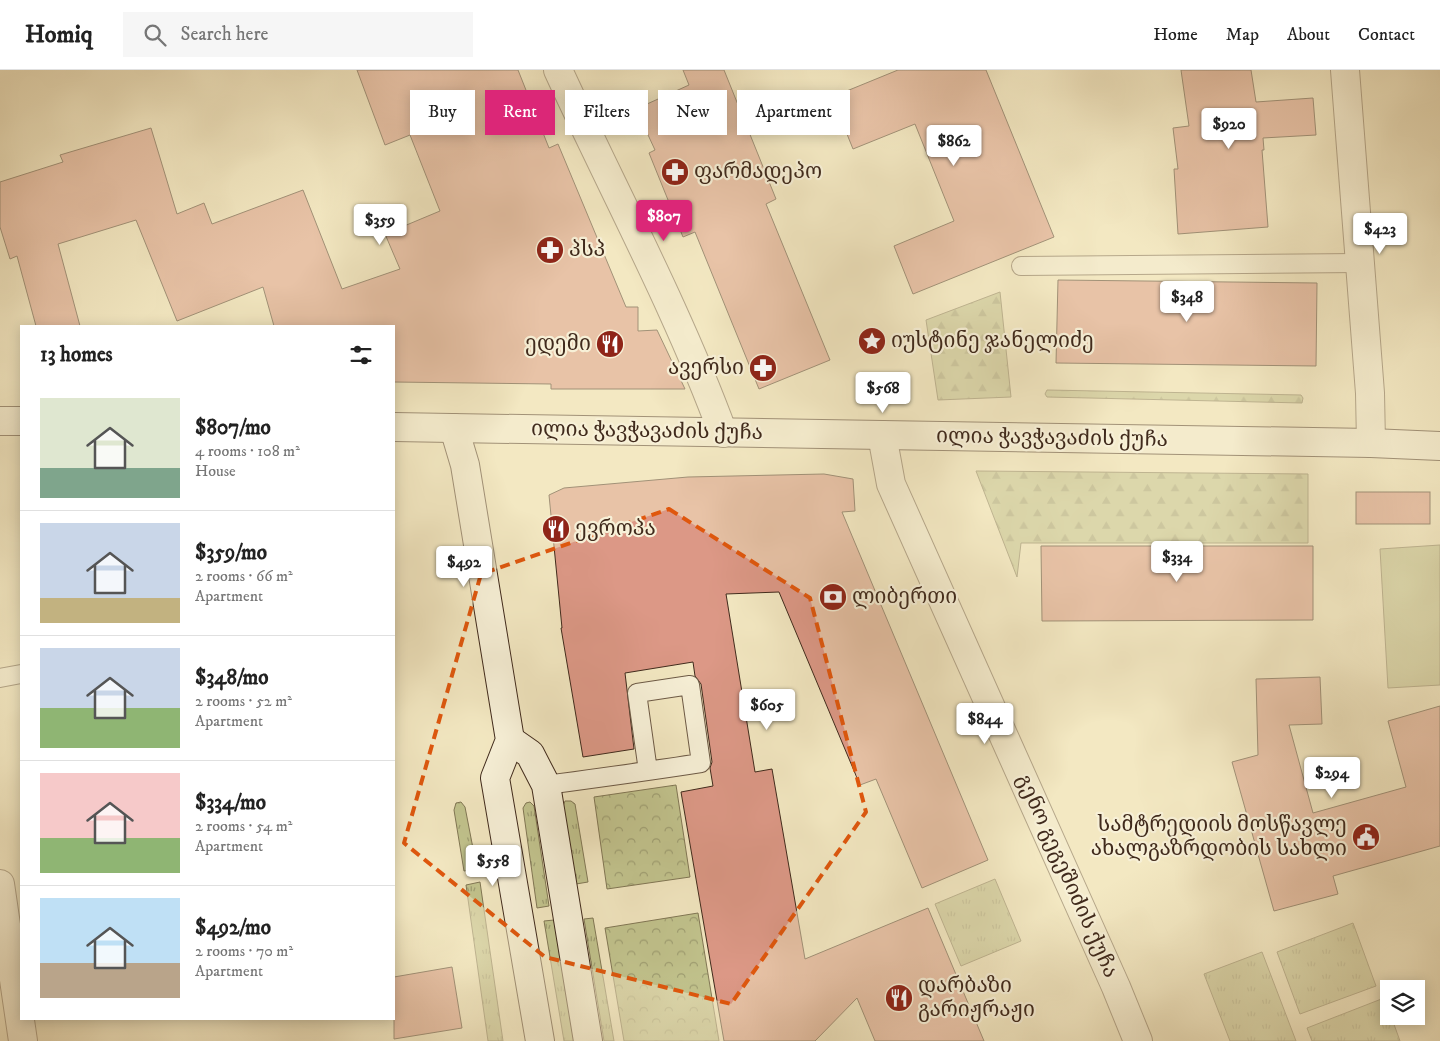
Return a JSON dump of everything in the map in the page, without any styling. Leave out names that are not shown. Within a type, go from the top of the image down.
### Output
[{"type":"street","points":[[558,70],[662,286],[723,432]]},
{"type":"street","points":[[1345,70],[1370,393],[1371,443]]},
{"type":"street","points":[[0,421],[20,421]]},
{"type":"street","name":"ილია ჭავჭავაძის ქუჩა","points":[[395,427],[1371,443],[1440,446]]},
{"type":"street","points":[[454,428],[466,465],[510,740],[495,778],[540,1041]]},
{"type":"street","name":"გენო გეგეშიძის ქუჩა","points":[[882,435],[892,484],[1116,987],[1138,1041]]},
{"type":"street","points":[[510,740],[530,754],[546,786],[588,1041]]},
{"type":"street","points":[[0,884],[23,1041]]},
{"type":"lane","points":[[1021,266],[1359,263]]},
{"type":"lane","points":[[0,678],[20,674]]},
{"type":"lane","points":[[546,786],[648,771],[701,763],[690,685],[637,693],[648,771]]},
{"type":"highlighted area","points":[[669,509],[810,598],[866,812],[731,1004],[545,957],[404,843],[481,574]]},
{"type":"green space","points":[[1000,292],[1011,397],[938,400],[926,320]]},
{"type":"green space","points":[[1047,390],[1301,395],[1303,398],[1302,403],[1047,397],[1045,394]]},
{"type":"green space","points":[[976,471],[1308,474],[1308,543],[1021,543],[1017,577]]},
{"type":"green space","points":[[1440,545],[1440,685],[1388,688],[1380,549]]},
{"type":"green space","points":[[676,785],[690,877],[607,889],[594,797]]},
{"type":"green space","points":[[565,801],[571,801],[575,804],[588,882],[576,884],[563,806]]},
{"type":"green space","points":[[461,802],[465,807],[477,869],[464,871],[454,810],[456,803]]},
{"type":"green space","points":[[530,802],[534,806],[549,906],[537,908],[523,808],[526,803]]},
{"type":"green space","points":[[995,879],[1021,941],[961,966],[935,904]]},
{"type":"green space","points":[[480,882],[503,1041],[488,1041],[466,885]]},
{"type":"green space","points":[[698,913],[719,1041],[624,1041],[605,928]]},
{"type":"green space","points":[[593,918],[614,1041],[604,1041],[584,919]]},
{"type":"green space","points":[[554,920],[574,1041],[564,1041],[544,921]]},
{"type":"green space","points":[[1353,923],[1376,986],[1300,1014],[1277,952]]},
{"type":"green space","points":[[1262,952],[1296,1041],[1230,1041],[1204,974]]},
{"type":"green space","points":[[1380,1000],[1380,1025],[1394,1025],[1400,1041],[1312,1041],[1307,1028]]},
{"type":"building","points":[[357,70],[518,70],[526,90],[485,90],[485,135],[544,135],[549,148],[558,144],[626,307],[638,307],[638,331],[657,330],[685,389],[551,389],[551,384],[395,382],[395,325],[274,325],[263,287],[177,321],[136,220],[58,244],[80,325],[36,325],[17,256],[10,259],[0,227],[0,182],[63,162],[60,155],[151,128],[177,214],[204,203],[212,224],[303,190],[342,289],[400,269],[385,234],[440,211],[410,135],[385,145]]},
{"type":"building","points":[[683,70],[724,70],[737,102],[737,135],[750,135],[776,199],[766,204],[830,360],[759,389],[695,232],[683,237],[649,153],[655,150],[648,135],[648,104],[658,99],[658,135],[727,135],[727,90],[678,90],[689,85]]},
{"type":"building","points":[[898,70],[986,70],[1054,237],[913,294],[894,246],[954,221],[915,124],[853,149],[847,135],[850,135],[849,90]]},
{"type":"building","points":[[1181,70],[1251,70],[1256,102],[1313,98],[1316,135],[1263,138],[1264,150],[1262,150],[1268,227],[1178,234],[1174,169],[1178,169],[1173,128],[1189,126]]},
{"type":"building","points":[[1058,280],[1317,283],[1316,366],[1056,363]]},
{"type":"building","points":[[824,474],[853,479],[855,511],[842,512],[988,860],[922,888],[876,779],[860,785],[779,592],[726,594],[755,772],[772,769],[805,959],[928,908],[984,1041],[875,1041],[857,998],[815,1041],[724,1041],[681,792],[713,786],[710,768],[712,762],[701,684],[695,676],[693,662],[625,673],[634,749],[583,757],[561,628],[549,495],[564,488],[688,477]]},
{"type":"building","points":[[1356,492],[1430,492],[1430,524],[1356,524]]},
{"type":"building","points":[[1041,546],[1313,546],[1313,620],[1042,621]]},
{"type":"building","points":[[1320,677],[1322,724],[1289,725],[1313,813],[1406,787],[1388,721],[1440,706],[1440,846],[1333,876],[1338,894],[1274,911],[1232,762],[1258,755],[1256,679]]},
{"type":"building","points":[[452,967],[462,1028],[394,1039],[395,977]]},
{"type":"place","name":"ფარმადეპო","points":[[675,172]]},
{"type":"place","name":"პსპ","points":[[550,250]]},
{"type":"place","name":"იუსტინე ჯანელიძე","points":[[872,341]]},
{"type":"place","name":"ედემი","points":[[610,344]]},
{"type":"place","name":"ავერსი","points":[[763,368]]},
{"type":"place","name":"ევროპა","points":[[556,529]]},
{"type":"place","name":"ლიბერთი","points":[[833,597]]},
{"type":"place","name":"სამტრედიის მოსწავლე ახალგაზრდობის სახლი","points":[[1366,837]]},
{"type":"place","name":"დარბაზი გარიჟრაჟი","points":[[899,998]]}]
